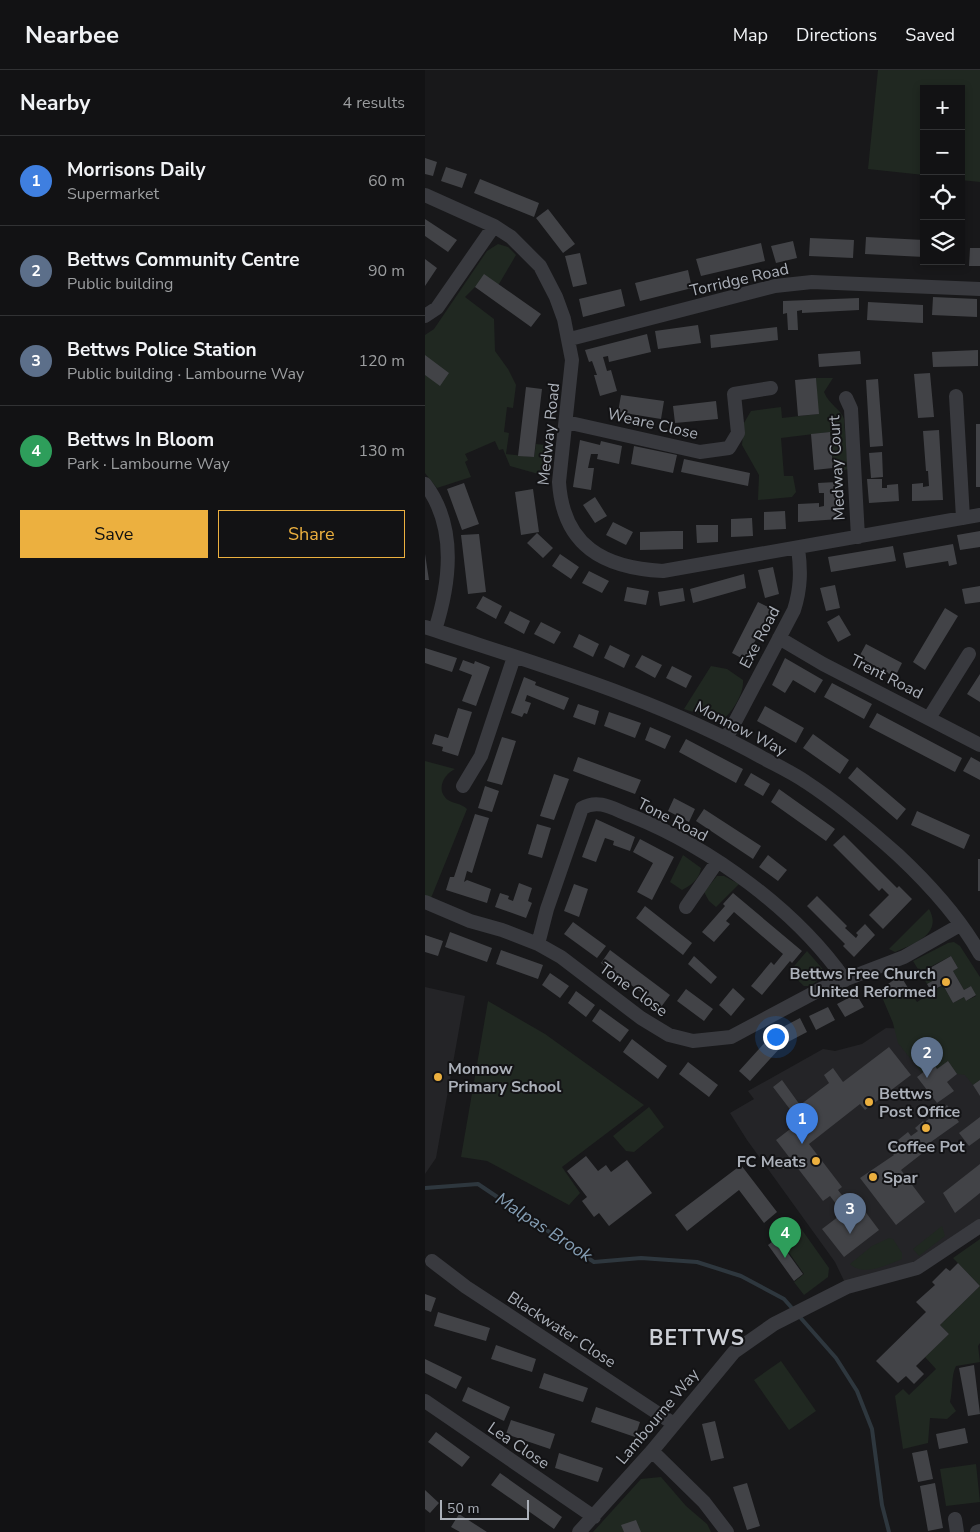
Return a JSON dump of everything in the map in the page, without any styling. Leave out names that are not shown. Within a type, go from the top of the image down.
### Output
[{"type":"street","name":"Medway Road","points":[[425,195],[494,226],[511,237],[540,266],[556,297],[570,339],[573,360],[559,482],[560,500],[565,517],[579,540],[604,560],[635,569],[663,571],[980,515]]},
{"type":"street","points":[[425,316],[437,308],[494,226]]},
{"type":"street","name":"Torridge Road","points":[[570,339],[775,286],[812,282],[980,289]]},
{"type":"street","name":"Weare Close","points":[[566,422],[700,452],[729,448],[738,433],[733,394],[771,388]]},
{"type":"street","points":[[956,396],[963,518]]},
{"type":"street","name":"Medway Court","points":[[847,398],[851,409],[858,537]]},
{"type":"street","points":[[425,484],[433,494],[445,529],[448,564],[443,604],[430,629]]},
{"type":"street","name":"Exe Road","points":[[727,738],[794,610],[800,591],[801,569],[798,548]]},
{"type":"street","name":"Monnow Way","points":[[430,629],[639,700],[727,738],[806,782],[880,839],[939,896],[980,954]]},
{"type":"street","name":"Trent Road","points":[[779,638],[823,664],[980,745]]},
{"type":"street","points":[[929,718],[969,654]]},
{"type":"street","points":[[463,786],[481,756],[515,657]]},
{"type":"street","name":"Tone Road","points":[[538,944],[582,808],[590,804],[603,804],[645,822],[717,862],[752,886],[826,953],[845,980]]},
{"type":"street","points":[[686,907],[717,862]]},
{"type":"street","name":"Tone Close","points":[[425,902],[471,921],[538,944],[561,957],[641,1018],[669,1036],[693,1041],[731,1037],[808,995],[904,957],[960,925]]},
{"type":"street","name":"Lambourne Way","points":[[579,1532],[652,1451],[734,1352],[748,1340],[809,1305],[847,1287],[917,1268],[980,1226]]},
{"type":"street","name":"Blackwater Close","points":[[432,1261],[466,1287],[675,1424]]},
{"type":"street","name":"Lea Close","points":[[425,1401],[594,1517]]},
{"type":"street","points":[[652,1451],[704,1502],[727,1532]]},
{"type":"shaded area","points":[[878,70],[980,70],[980,182],[965,180],[965,85],[920,85],[920,175],[868,169]]},
{"type":"shaded area","points":[[498,244],[508,247],[516,255],[499,284],[475,287],[465,297],[494,319],[495,351],[508,369],[516,385],[513,408],[507,407],[504,432],[509,433],[506,454],[534,457],[536,444],[554,446],[549,477],[510,466],[503,449],[499,450],[495,441],[465,454],[468,460],[465,462],[471,477],[437,488],[425,473],[425,335],[434,329],[487,251]]},
{"type":"shaded area","points":[[816,378],[833,378],[824,392],[844,419],[848,469],[834,474],[830,432],[781,438],[784,476],[793,476],[796,492],[792,497],[758,500],[759,475],[742,445],[744,423],[751,411],[781,407],[782,418],[818,414]]},
{"type":"shaded area","points":[[711,666],[727,669],[743,680],[742,691],[736,703],[721,721],[684,709]]},
{"type":"shaded area","points":[[425,761],[455,769],[445,778],[442,792],[448,800],[467,809],[429,903],[425,902]]},
{"type":"shaded area","points":[[683,855],[701,868],[699,875],[694,881],[682,890],[670,882]]},
{"type":"shaded area","points":[[717,876],[724,876],[739,884],[716,907],[709,901],[704,892]]},
{"type":"shaded area","points":[[929,909],[932,925],[924,937],[895,952],[889,949]]},
{"type":"shaded area","points":[[954,942],[960,946],[980,977],[980,1080],[973,1085],[965,1075],[957,1074],[948,1061],[937,1069],[933,1064],[922,1073],[898,1043],[893,1023],[879,990],[888,984],[896,996],[908,988],[917,1002],[943,985],[953,1003],[964,997],[966,1001],[976,996],[971,986],[964,990],[953,971],[958,968],[951,956],[930,967],[936,979],[927,984],[913,961],[948,943]]},
{"type":"shaded area","points":[[807,951],[827,974],[810,986],[804,986],[789,972]]},
{"type":"shaded area","name":"Monnow Primary School","points":[[425,987],[465,996],[436,1158],[425,1174]]},
{"type":"shaded area","points":[[488,1001],[545,1034],[644,1105],[562,1167],[580,1193],[569,1205],[487,1161],[461,1157]]},
{"type":"shaded area","points":[[886,1028],[980,1032],[980,1226],[917,1268],[847,1287],[835,1262],[747,1140],[730,1113],[754,1099],[748,1091],[823,1049],[835,1051],[862,1044]]},
{"type":"shaded area","points":[[649,1107],[664,1127],[634,1152],[626,1151],[613,1136]]},
{"type":"shaded area","points":[[795,1220],[829,1268],[828,1277],[804,1295],[794,1282],[804,1274],[776,1234]]},
{"type":"shaded area","points":[[942,1226],[945,1236],[919,1256],[913,1249]]},
{"type":"shaded area","points":[[889,1238],[893,1239],[902,1253],[902,1259],[868,1270],[856,1268],[850,1264],[872,1246]]},
{"type":"shaded area","points":[[980,1239],[980,1286],[953,1258]]},
{"type":"shaded area","points":[[980,1286],[980,1343],[978,1346],[980,1362],[956,1366],[953,1374],[950,1402],[956,1411],[947,1419],[930,1418],[928,1443],[903,1449],[895,1396],[903,1389],[909,1395],[936,1369],[925,1357],[949,1334],[940,1325]]},
{"type":"shaded area","points":[[781,1361],[816,1411],[789,1430],[754,1380]]},
{"type":"shaded area","points":[[976,1464],[980,1502],[946,1506],[940,1469]]},
{"type":"shaded area","points":[[661,1477],[686,1506],[707,1524],[711,1532],[593,1532],[641,1479]]},
{"type":"building","points":[[425,158],[437,162],[433,176],[425,174]]},
{"type":"building","points":[[446,167],[467,174],[462,188],[441,181]]},
{"type":"building","points":[[480,179],[539,203],[534,217],[474,193]]},
{"type":"building","points":[[548,209],[575,244],[563,253],[536,218]]},
{"type":"building","points":[[425,219],[457,240],[448,252],[425,236]]},
{"type":"building","points":[[866,237],[920,240],[920,257],[865,254]]},
{"type":"building","points":[[810,238],[854,240],[853,258],[809,256]]},
{"type":"building","points":[[793,241],[797,258],[776,263],[771,246]]},
{"type":"building","points":[[761,243],[765,261],[701,276],[696,259]]},
{"type":"building","points":[[970,248],[980,248],[980,266],[969,266]]},
{"type":"building","points":[[580,253],[587,284],[573,287],[565,256]]},
{"type":"building","points":[[425,259],[437,268],[425,286]]},
{"type":"building","points":[[688,270],[692,288],[640,301],[635,283]]},
{"type":"building","points":[[484,274],[541,314],[531,327],[475,287]]},
{"type":"building","points":[[621,289],[625,306],[583,317],[579,299]]},
{"type":"building","points":[[933,297],[977,299],[977,317],[932,315]]},
{"type":"building","points":[[859,298],[859,310],[802,313],[802,310],[797,311],[798,330],[788,330],[787,313],[783,314],[783,301]]},
{"type":"building","points":[[868,302],[923,305],[923,323],[867,320]]},
{"type":"building","points":[[698,325],[701,343],[658,349],[655,331]]},
{"type":"building","points":[[777,327],[778,340],[711,348],[710,335]]},
{"type":"building","points":[[647,334],[651,352],[609,362],[608,356],[603,357],[607,371],[611,370],[617,391],[600,396],[594,375],[597,375],[592,361],[589,362],[585,350]]},
{"type":"building","points":[[978,350],[978,366],[933,367],[932,352]]},
{"type":"building","points":[[860,351],[861,364],[819,367],[818,354]]},
{"type":"building","points":[[425,355],[449,373],[440,386],[425,375]]},
{"type":"building","points":[[930,373],[934,417],[918,418],[914,374]]},
{"type":"building","points":[[816,378],[819,414],[798,416],[795,380]]},
{"type":"building","points":[[878,379],[883,446],[870,447],[866,380]]},
{"type":"building","points":[[526,387],[542,389],[534,457],[518,456]]},
{"type":"building","points":[[621,395],[664,401],[661,419],[618,412]]},
{"type":"building","points":[[716,401],[718,419],[675,423],[673,406]]},
{"type":"building","points":[[976,424],[980,424],[980,487],[976,487]]},
{"type":"building","points":[[939,430],[943,500],[912,501],[912,484],[923,483],[923,487],[929,486],[923,431]]},
{"type":"building","points":[[830,432],[833,468],[814,470],[811,434]]},
{"type":"building","points":[[580,440],[600,445],[601,441],[622,446],[619,464],[597,459],[598,454],[591,454],[588,468],[594,468],[591,490],[573,487]]},
{"type":"building","points":[[634,446],[677,455],[673,473],[631,464]]},
{"type":"building","points":[[882,452],[883,477],[871,478],[869,453]]},
{"type":"building","points":[[684,459],[750,473],[748,486],[681,472]]},
{"type":"building","points":[[867,479],[882,479],[882,488],[887,488],[887,485],[898,484],[899,501],[869,503]]},
{"type":"building","points":[[836,482],[839,519],[798,522],[798,504],[819,503],[819,507],[824,506],[824,493],[819,493],[818,483]]},
{"type":"building","points":[[464,483],[479,524],[462,530],[447,489]]},
{"type":"building","points":[[533,489],[539,532],[521,535],[515,492]]},
{"type":"building","points":[[595,497],[607,516],[595,523],[583,505]]},
{"type":"building","points":[[785,511],[786,529],[764,530],[764,512]]},
{"type":"building","points":[[752,518],[753,536],[731,537],[731,519]]},
{"type":"building","points":[[613,522],[633,532],[626,545],[606,535]]},
{"type":"building","points":[[696,525],[718,525],[718,542],[697,543]]},
{"type":"building","points":[[683,531],[683,549],[640,550],[640,532]]},
{"type":"building","points":[[980,531],[980,547],[960,550],[957,535]]},
{"type":"building","points":[[537,533],[553,548],[543,558],[527,543]]},
{"type":"building","points":[[479,534],[486,592],[468,594],[461,535]]},
{"type":"building","points":[[953,544],[957,564],[949,566],[948,561],[906,568],[903,553]]},
{"type":"building","points":[[893,546],[896,561],[831,572],[828,557]]},
{"type":"building","points":[[425,554],[429,580],[425,580]]},
{"type":"building","points":[[560,554],[579,567],[571,579],[552,566]]},
{"type":"building","points":[[773,567],[779,594],[765,598],[758,570]]},
{"type":"building","points":[[589,571],[609,581],[602,593],[582,583]]},
{"type":"building","points":[[744,574],[746,588],[693,603],[690,589]]},
{"type":"building","points":[[835,585],[840,608],[826,611],[820,588]]},
{"type":"building","points":[[980,586],[980,602],[965,604],[962,589]]},
{"type":"building","points":[[627,587],[649,591],[646,605],[624,601]]},
{"type":"building","points":[[683,588],[685,601],[660,606],[658,592]]},
{"type":"building","points":[[483,596],[502,606],[496,619],[476,608]]},
{"type":"building","points":[[758,602],[772,609],[745,660],[732,653]]},
{"type":"building","points":[[945,608],[958,616],[925,670],[913,662]]},
{"type":"building","points":[[510,611],[530,621],[524,634],[504,623]]},
{"type":"building","points":[[839,615],[851,635],[838,642],[827,622]]},
{"type":"building","points":[[541,622],[561,632],[554,644],[534,634]]},
{"type":"building","points":[[579,634],[599,644],[593,657],[573,647]]},
{"type":"building","points":[[866,644],[902,663],[895,677],[859,657]]},
{"type":"building","points":[[610,645],[630,655],[624,668],[604,658]]},
{"type":"building","points":[[425,648],[457,658],[452,672],[425,663]]},
{"type":"building","points":[[642,655],[662,665],[655,678],[635,667]]},
{"type":"building","points":[[785,658],[823,680],[815,693],[793,680],[785,693],[772,685]]},
{"type":"building","points":[[463,660],[474,664],[475,661],[490,667],[476,706],[462,701],[472,675],[459,670]]},
{"type":"building","points":[[672,666],[692,676],[686,688],[666,678]]},
{"type":"building","points":[[980,674],[980,702],[967,694]]},
{"type":"building","points":[[524,677],[536,682],[535,685],[569,698],[564,710],[527,695],[525,701],[531,703],[527,714],[524,713],[522,717],[511,713]]},
{"type":"building","points":[[832,683],[872,704],[864,719],[824,697]]},
{"type":"building","points":[[578,704],[599,711],[595,725],[573,717]]},
{"type":"building","points":[[765,706],[804,728],[796,743],[757,721]]},
{"type":"building","points":[[458,708],[472,712],[458,756],[442,751],[443,747],[432,744],[435,734],[448,738]]},
{"type":"building","points":[[609,712],[641,723],[635,738],[604,726]]},
{"type":"building","points":[[877,713],[962,758],[955,772],[869,727]]},
{"type":"building","points":[[650,727],[671,736],[665,749],[645,740]]},
{"type":"building","points":[[813,734],[849,760],[840,774],[803,748]]},
{"type":"building","points":[[502,737],[516,741],[502,785],[487,781]]},
{"type":"building","points":[[686,739],[743,769],[736,783],[679,752]]},
{"type":"building","points":[[578,757],[641,780],[635,794],[573,771]]},
{"type":"building","points":[[971,757],[980,762],[980,780],[963,771]]},
{"type":"building","points":[[857,767],[906,809],[897,820],[848,778]]},
{"type":"building","points":[[751,773],[770,784],[763,796],[744,785]]},
{"type":"building","points":[[554,774],[569,779],[554,820],[540,816]]},
{"type":"building","points":[[485,786],[499,791],[492,812],[478,808]]},
{"type":"building","points":[[779,789],[835,829],[826,841],[771,802]]},
{"type":"building","points":[[674,798],[695,809],[689,822],[668,811]]},
{"type":"building","points":[[704,809],[761,846],[753,859],[696,821]]},
{"type":"building","points":[[917,811],[970,835],[964,849],[911,825]]},
{"type":"building","points":[[475,814],[489,818],[472,873],[467,871],[464,882],[467,880],[491,889],[487,903],[446,890],[450,877],[454,877]]},
{"type":"building","points":[[596,819],[635,837],[630,851],[613,845],[614,841],[605,838],[596,862],[582,857]]},
{"type":"building","points":[[537,824],[551,828],[542,858],[528,854]]},
{"type":"building","points":[[844,835],[897,888],[899,886],[912,899],[883,929],[869,915],[889,895],[882,888],[879,891],[833,845]]},
{"type":"building","points":[[640,839],[674,857],[652,900],[637,892],[653,863],[633,852]]},
{"type":"building","points":[[768,855],[787,870],[778,881],[759,867]]},
{"type":"building","points":[[978,859],[980,859],[980,891],[978,891]]},
{"type":"building","points":[[519,883],[532,888],[528,901],[532,903],[526,918],[495,907],[500,893],[509,896],[508,899],[513,901]]},
{"type":"building","points":[[574,884],[588,889],[579,917],[564,911]]},
{"type":"building","points":[[733,893],[802,951],[792,963],[790,961],[762,995],[751,986],[771,962],[774,965],[783,954],[734,912],[726,921],[730,924],[714,942],[702,932],[725,906],[723,904]]},
{"type":"building","points":[[817,896],[847,926],[845,928],[856,938],[858,935],[856,933],[865,924],[875,935],[854,957],[843,946],[845,944],[807,906]]},
{"type":"building","points":[[645,906],[692,943],[683,955],[636,918]]},
{"type":"building","points":[[573,922],[606,946],[597,958],[564,934]]},
{"type":"building","points":[[450,932],[492,948],[487,962],[445,947]]},
{"type":"building","points":[[425,935],[443,941],[438,956],[425,952]]},
{"type":"building","points":[[501,950],[543,965],[538,979],[496,964]]},
{"type":"building","points":[[610,950],[670,995],[661,1007],[601,963]]},
{"type":"building","points":[[694,956],[717,977],[711,984],[688,964]]},
{"type":"building","name":"Bettws Free Church United Reformed","points":[[951,956],[958,968],[953,971],[964,990],[971,986],[976,995],[966,1001],[964,997],[953,1003],[943,985],[931,991],[927,984],[936,979],[930,968]]},
{"type":"building","points":[[550,973],[569,986],[560,998],[542,985]]},
{"type":"building","points":[[898,977],[899,980],[902,978],[908,988],[895,996],[888,984]]},
{"type":"building","points":[[733,988],[745,999],[731,1016],[719,1005]]},
{"type":"building","points":[[686,989],[713,1009],[704,1021],[677,1001]]},
{"type":"building","points":[[576,991],[595,1005],[586,1017],[568,1003]]},
{"type":"building","points":[[856,994],[864,1007],[845,1017],[837,1004]]},
{"type":"building","points":[[828,1007],[835,1020],[816,1030],[809,1016]]},
{"type":"building","points":[[600,1009],[629,1030],[620,1042],[592,1021]]},
{"type":"building","points":[[800,1018],[807,1032],[788,1042],[781,1028]]},
{"type":"building","points":[[769,1038],[780,1048],[750,1081],[739,1071]]},
{"type":"building","points":[[632,1039],[667,1066],[658,1079],[623,1052]]},
{"type":"building","points":[[889,1047],[911,1075],[865,1110],[860,1104],[809,1144],[842,1187],[838,1190],[851,1207],[858,1202],[879,1230],[844,1257],[822,1229],[843,1213],[830,1196],[823,1201],[793,1162],[783,1169],[778,1163],[789,1157],[776,1140],[794,1126],[800,1134],[805,1129],[773,1087],[782,1080],[800,1105],[829,1083],[824,1075],[833,1068],[843,1082]]},
{"type":"building","points":[[948,1061],[957,1074],[947,1082],[954,1091],[937,1103],[917,1077],[934,1064],[937,1069]]},
{"type":"building","points":[[688,1062],[718,1085],[709,1097],[679,1074]]},
{"type":"building","points":[[980,1080],[980,1096],[973,1085]]},
{"type":"building","points":[[947,1105],[959,1122],[921,1149],[924,1152],[901,1170],[925,1202],[896,1225],[860,1178],[894,1155],[888,1148],[908,1132],[911,1136],[918,1131],[915,1128],[923,1121],[926,1125],[926,1121]]},
{"type":"building","points":[[980,1117],[980,1138],[969,1146],[959,1133]]},
{"type":"building","points":[[586,1156],[598,1171],[606,1165],[611,1172],[627,1160],[652,1193],[609,1226],[599,1213],[594,1217],[582,1201],[587,1197],[567,1171]]},
{"type":"building","points":[[980,1164],[980,1193],[955,1213],[943,1193]]},
{"type":"building","points":[[741,1165],[777,1212],[764,1223],[739,1190],[687,1231],[675,1215]]},
{"type":"building","points":[[777,1238],[803,1274],[794,1281],[768,1245]]},
{"type":"building","points":[[958,1263],[980,1286],[940,1325],[949,1334],[916,1366],[924,1374],[914,1384],[906,1376],[898,1383],[876,1361],[926,1312],[916,1302],[935,1285],[932,1282],[946,1268],[950,1271]]},
{"type":"building","points":[[425,1294],[436,1298],[431,1312],[425,1310]]},
{"type":"building","points":[[438,1312],[490,1328],[486,1341],[434,1326]]},
{"type":"building","points":[[496,1345],[536,1359],[532,1372],[491,1359]]},
{"type":"building","points":[[425,1359],[462,1377],[456,1389],[425,1373]]},
{"type":"building","points":[[974,1365],[980,1414],[968,1416],[959,1368]]},
{"type":"building","points":[[544,1373],[588,1388],[583,1402],[539,1388]]},
{"type":"building","points":[[468,1387],[510,1407],[504,1421],[462,1401]]},
{"type":"building","points":[[596,1407],[640,1422],[635,1437],[591,1422]]},
{"type":"building","points":[[511,1420],[555,1434],[550,1449],[506,1434]]},
{"type":"building","points":[[715,1421],[724,1458],[711,1461],[702,1424]]},
{"type":"building","points":[[965,1428],[968,1443],[939,1449],[936,1434]]},
{"type":"building","points":[[436,1432],[470,1457],[462,1467],[428,1442]]},
{"type":"building","points":[[927,1450],[933,1479],[918,1482],[912,1453]]},
{"type":"building","points":[[559,1453],[603,1468],[598,1482],[555,1468]]},
{"type":"building","points":[[500,1473],[562,1517],[554,1529],[491,1485]]},
{"type":"building","points":[[747,1483],[760,1526],[747,1530],[733,1487]]},
{"type":"building","points":[[935,1483],[943,1528],[928,1531],[920,1486]]},
{"type":"building","points":[[425,1490],[439,1503],[430,1513],[425,1509]]},
{"type":"building","points":[[459,1514],[487,1532],[460,1532],[451,1527]]},
{"type":"building","points":[[636,1520],[641,1532],[624,1532],[621,1525]]},
{"type":"waterway","name":"Malpas Brook","points":[[425,1188],[478,1184],[594,1262],[641,1258],[697,1262],[741,1276],[784,1299],[836,1358],[857,1391],[872,1429],[882,1505],[889,1532]]},
{"type":"place","name":"Bettws Free Church United Reformed","points":[[946,982]]},
{"type":"place","name":"Monnow Primary School","points":[[438,1077]]},
{"type":"place","name":"Bettws Community Centre","points":[[927,1078]]},
{"type":"place","name":"Bettws Post Office","points":[[869,1102]]},
{"type":"place","name":"Coffee Pot","points":[[926,1128]]},
{"type":"place","name":"Morrisons Daily","points":[[802,1144]]},
{"type":"place","name":"FC Meats","points":[[816,1161]]},
{"type":"place","name":"Spar","points":[[873,1177]]},
{"type":"place","name":"Bettws Police Station","points":[[850,1234]]},
{"type":"place","name":"Bettws In Bloom","points":[[785,1258]]},
{"type":"district","name":"BETTWS","points":[[697,1338]]}]
